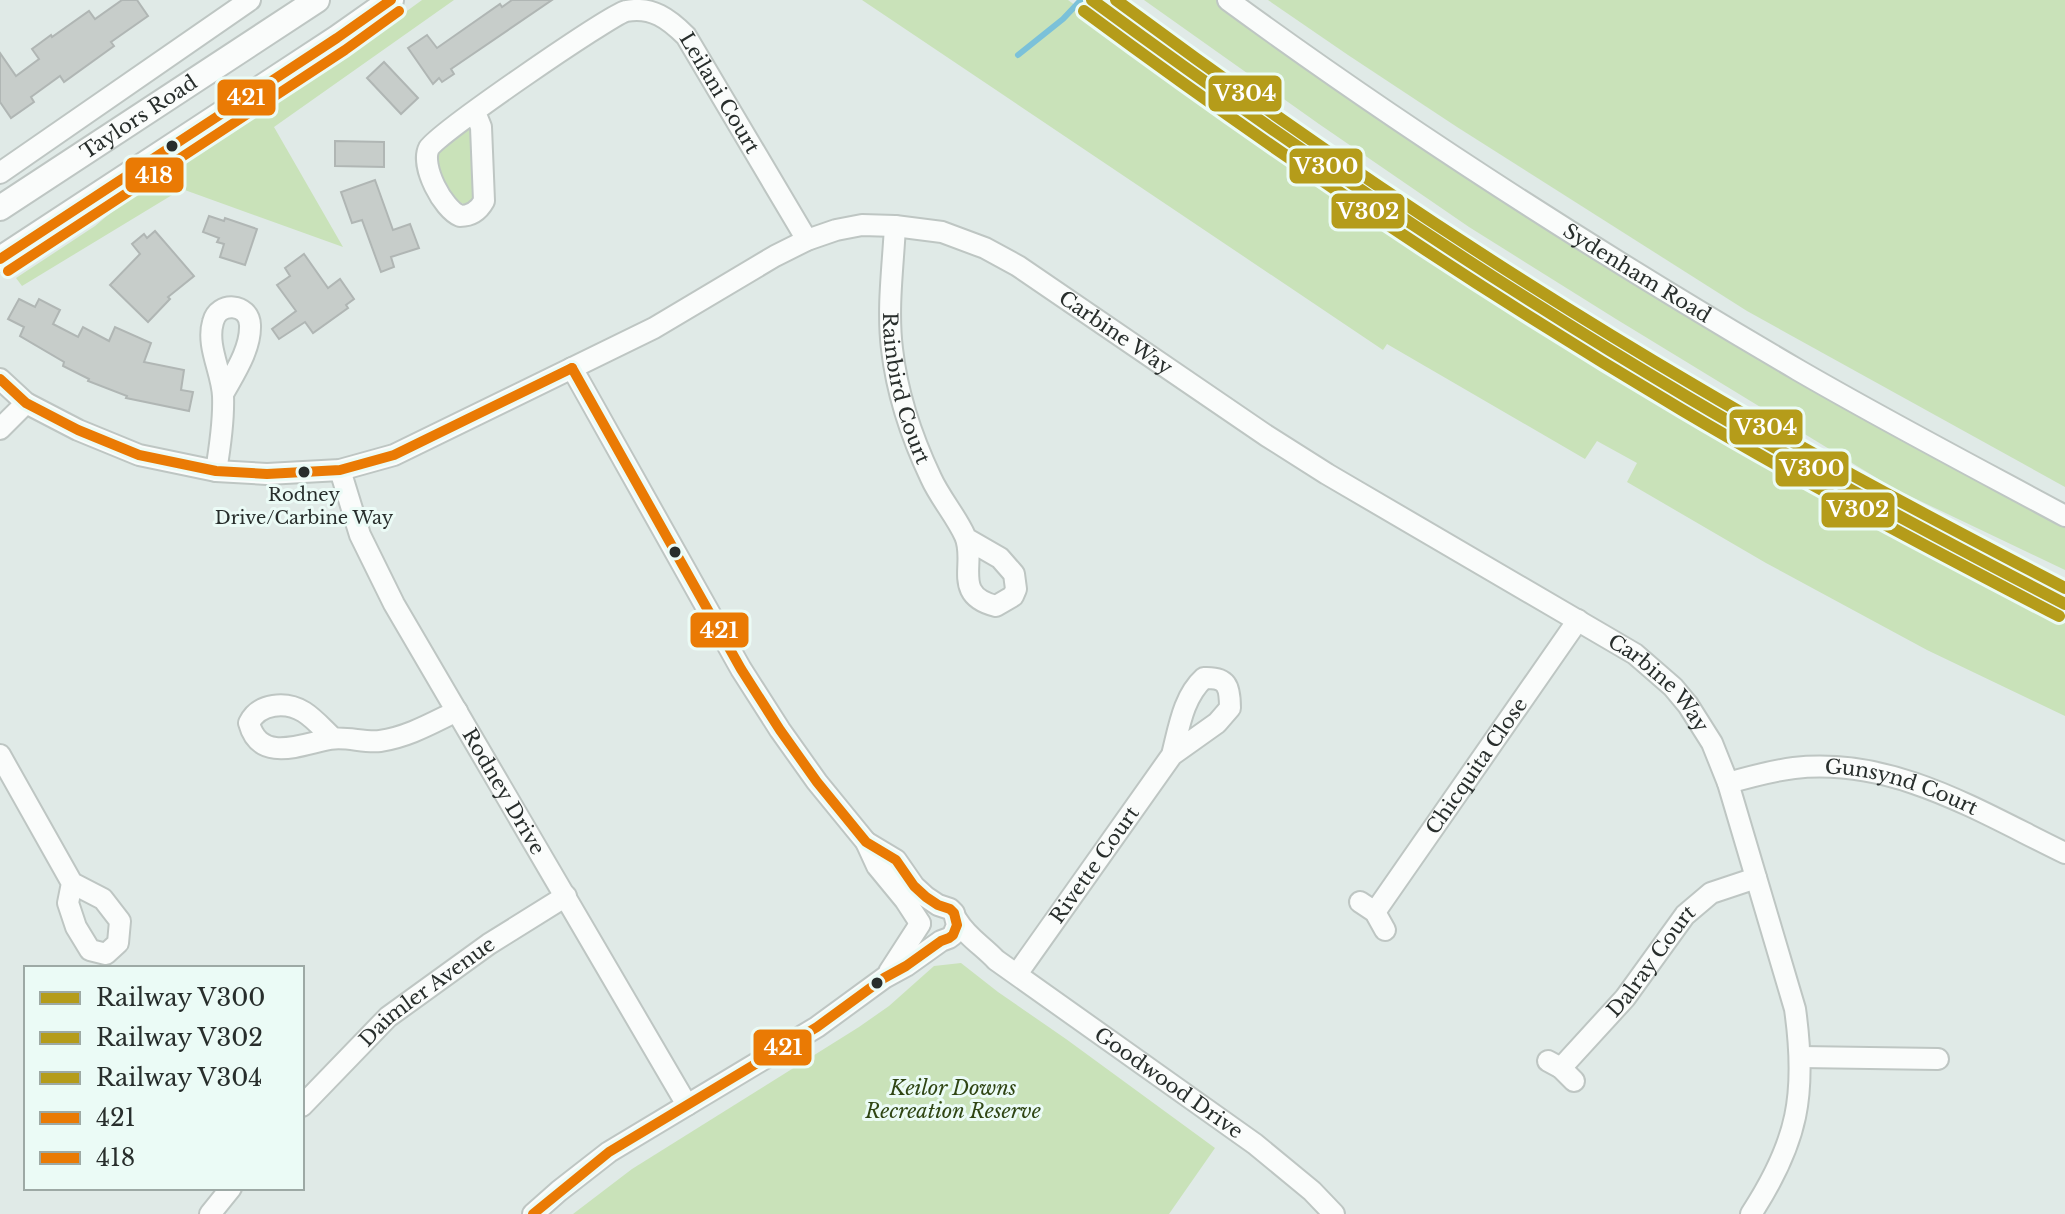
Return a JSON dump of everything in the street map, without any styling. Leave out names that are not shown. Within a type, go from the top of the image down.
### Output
[{"type":"main road","name":"Taylors Road","points":[[0,208],[317,0]]},
{"type":"main road","points":[[0,259],[391,0]]},
{"type":"street","points":[[0,173],[250,0]]},
{"type":"street","name":"Sydenham Road","points":[[1228,0],[1423,136],[1673,296],[1801,372],[2065,516]]},
{"type":"street","name":"Leilani Court","points":[[475,112],[481,127],[484,201],[473,213],[460,216],[446,203],[429,173],[426,158],[435,140],[601,23],[625,11],[646,11],[669,19],[686,36],[807,240]]},
{"type":"street","name":"Carbine Way","points":[[0,379],[26,403],[78,430],[139,455],[216,471],[267,474],[340,470],[394,455],[654,328],[775,256],[836,230],[862,225],[895,226],[942,232],[985,248],[1018,266],[1291,451],[1635,654],[1673,687],[1688,705],[1712,743],[1728,783],[1795,1009],[1801,1057],[1801,1078],[1790,1141],[1767,1190],[1751,1214]]},
{"type":"street","name":"Rainbird Court","points":[[895,226],[890,314],[892,350],[899,386],[911,430],[931,480],[967,539]]},
{"type":"street","points":[[572,368],[741,669],[780,730],[866,842],[877,866],[905,900],[927,937],[943,941]]},
{"type":"street","points":[[216,471],[223,394]]},
{"type":"street","points":[[0,429],[26,403]]},
{"type":"street","name":"Rodney Drive","points":[[340,470],[360,535],[394,604],[687,1105]]},
{"type":"street","name":"Chicquita Close","points":[[1373,914],[1578,620]]},
{"type":"street","points":[[333,738],[378,741],[409,734],[457,711]]},
{"type":"street","points":[[0,755],[72,883]]},
{"type":"street","name":"Rivette Court","points":[[1017,974],[1172,755]]},
{"type":"street","name":"Gunsynd Court","points":[[1728,783],[1805,768],[1828,767],[1886,774],[1938,791],[2065,853]]},
{"type":"street","points":[[533,1214],[609,1152],[817,1027],[884,978],[953,935],[957,920],[950,909],[926,897],[896,860],[866,842]]},
{"type":"street","name":"Dalray Court","points":[[1561,1070],[1625,998],[1685,915],[1711,893],[1756,878]]},
{"type":"street","name":"Daimler Avenue","points":[[304,1104],[388,1017],[489,944],[566,896]]},
{"type":"street","points":[[884,978],[920,924],[924,912],[938,905]]},
{"type":"street","name":"Goodwood Drive","points":[[957,920],[967,934],[996,960],[1255,1144],[1312,1191],[1334,1214]]},
{"type":"street","name":"Goodwood Drive","points":[[943,941],[996,960]]},
{"type":"street","points":[[1801,1057],[1938,1059]]},
{"type":"street","points":[[210,1214],[229,1190]]},
{"type":"green space","points":[[422,0],[454,0],[274,127],[343,247],[182,189],[22,286],[16,278],[95,226],[135,192],[363,43]]},
{"type":"green space","points":[[862,0],[1068,0],[1291,158],[1442,258],[1758,447],[1898,526],[2065,614],[2065,716],[1927,650],[1766,563],[1627,482],[1637,463],[1597,441],[1585,459],[1387,344],[1383,350]]},
{"type":"green space","points":[[1144,0],[1216,0],[1493,195],[1637,284],[2065,524],[2065,570],[1893,488],[1616,319],[1469,227]]},
{"type":"green space","points":[[1268,0],[2065,0],[2065,487],[1747,311],[1457,127]]},
{"type":"green space","points":[[464,129],[471,132],[475,194],[474,200],[466,205],[454,197],[445,184],[437,153]]},
{"type":"green space","name":"Keilor Downs Recreation Reserve","points":[[961,963],[1215,1148],[1169,1214],[573,1214],[632,1169],[859,1027],[889,1006],[934,966]]},
{"type":"building","points":[[122,0],[137,0],[148,16],[111,42],[114,46],[64,82],[60,76],[31,97],[34,102],[11,118],[0,102],[0,53],[16,76],[39,59],[32,49],[51,35],[89,11],[95,19]]},
{"type":"building","points":[[512,0],[552,0],[451,69],[454,74],[442,82],[439,78],[433,84],[408,48],[427,35],[437,48],[500,4],[502,7]]},
{"type":"building","points":[[384,62],[418,98],[401,114],[367,78]]},
{"type":"building","points":[[335,141],[384,142],[384,167],[335,166]]},
{"type":"building","points":[[375,180],[393,230],[410,224],[419,248],[391,257],[394,267],[381,272],[362,220],[352,223],[341,192]]},
{"type":"building","points":[[209,216],[257,229],[245,265],[220,257],[224,244],[217,242],[219,238],[203,232]]},
{"type":"building","points":[[155,231],[194,276],[168,297],[170,299],[148,322],[110,285],[140,254],[132,244],[144,234],[147,238]]},
{"type":"building","points":[[304,254],[328,288],[340,279],[354,299],[346,305],[348,308],[313,333],[305,322],[279,339],[272,329],[296,311],[277,285],[290,276],[285,268]]},
{"type":"building","points":[[19,299],[35,307],[39,299],[60,310],[53,324],[78,337],[83,327],[109,341],[115,327],[151,343],[144,362],[184,370],[181,390],[193,392],[189,411],[126,398],[63,366],[64,362],[20,336],[24,327],[8,319]]},
{"type":"waterway","points":[[1018,55],[1063,19],[1081,0]]},
{"type":"rail line","name":"V300","points":[[1092,0],[1386,206],[1612,352],[1829,478],[2065,604]]},
{"type":"rail line","name":"V304","points":[[1116,0],[1330,153],[1549,297],[1790,440],[2065,588]]},
{"type":"rail line","name":"V302","points":[[1084,11],[1230,117],[1378,218],[1605,364],[1822,490],[2059,616]]},
{"type":"transit line","name":"421","points":[[0,259],[391,0]]},
{"type":"transit line","name":"418","points":[[8,271],[345,50],[399,11]]},
{"type":"transit line","name":"421","points":[[0,379],[26,403],[78,430],[139,455],[216,471],[267,474],[340,470],[394,455],[572,368]]},
{"type":"transit line","name":"421","points":[[533,1214],[609,1152],[817,1027],[884,978],[949,938],[957,925],[950,909],[926,897],[896,860],[866,842],[780,730],[741,669],[572,368]]},
{"type":"place","name":"Rodney Drive/Carbine Way","points":[[304,472]]}]
